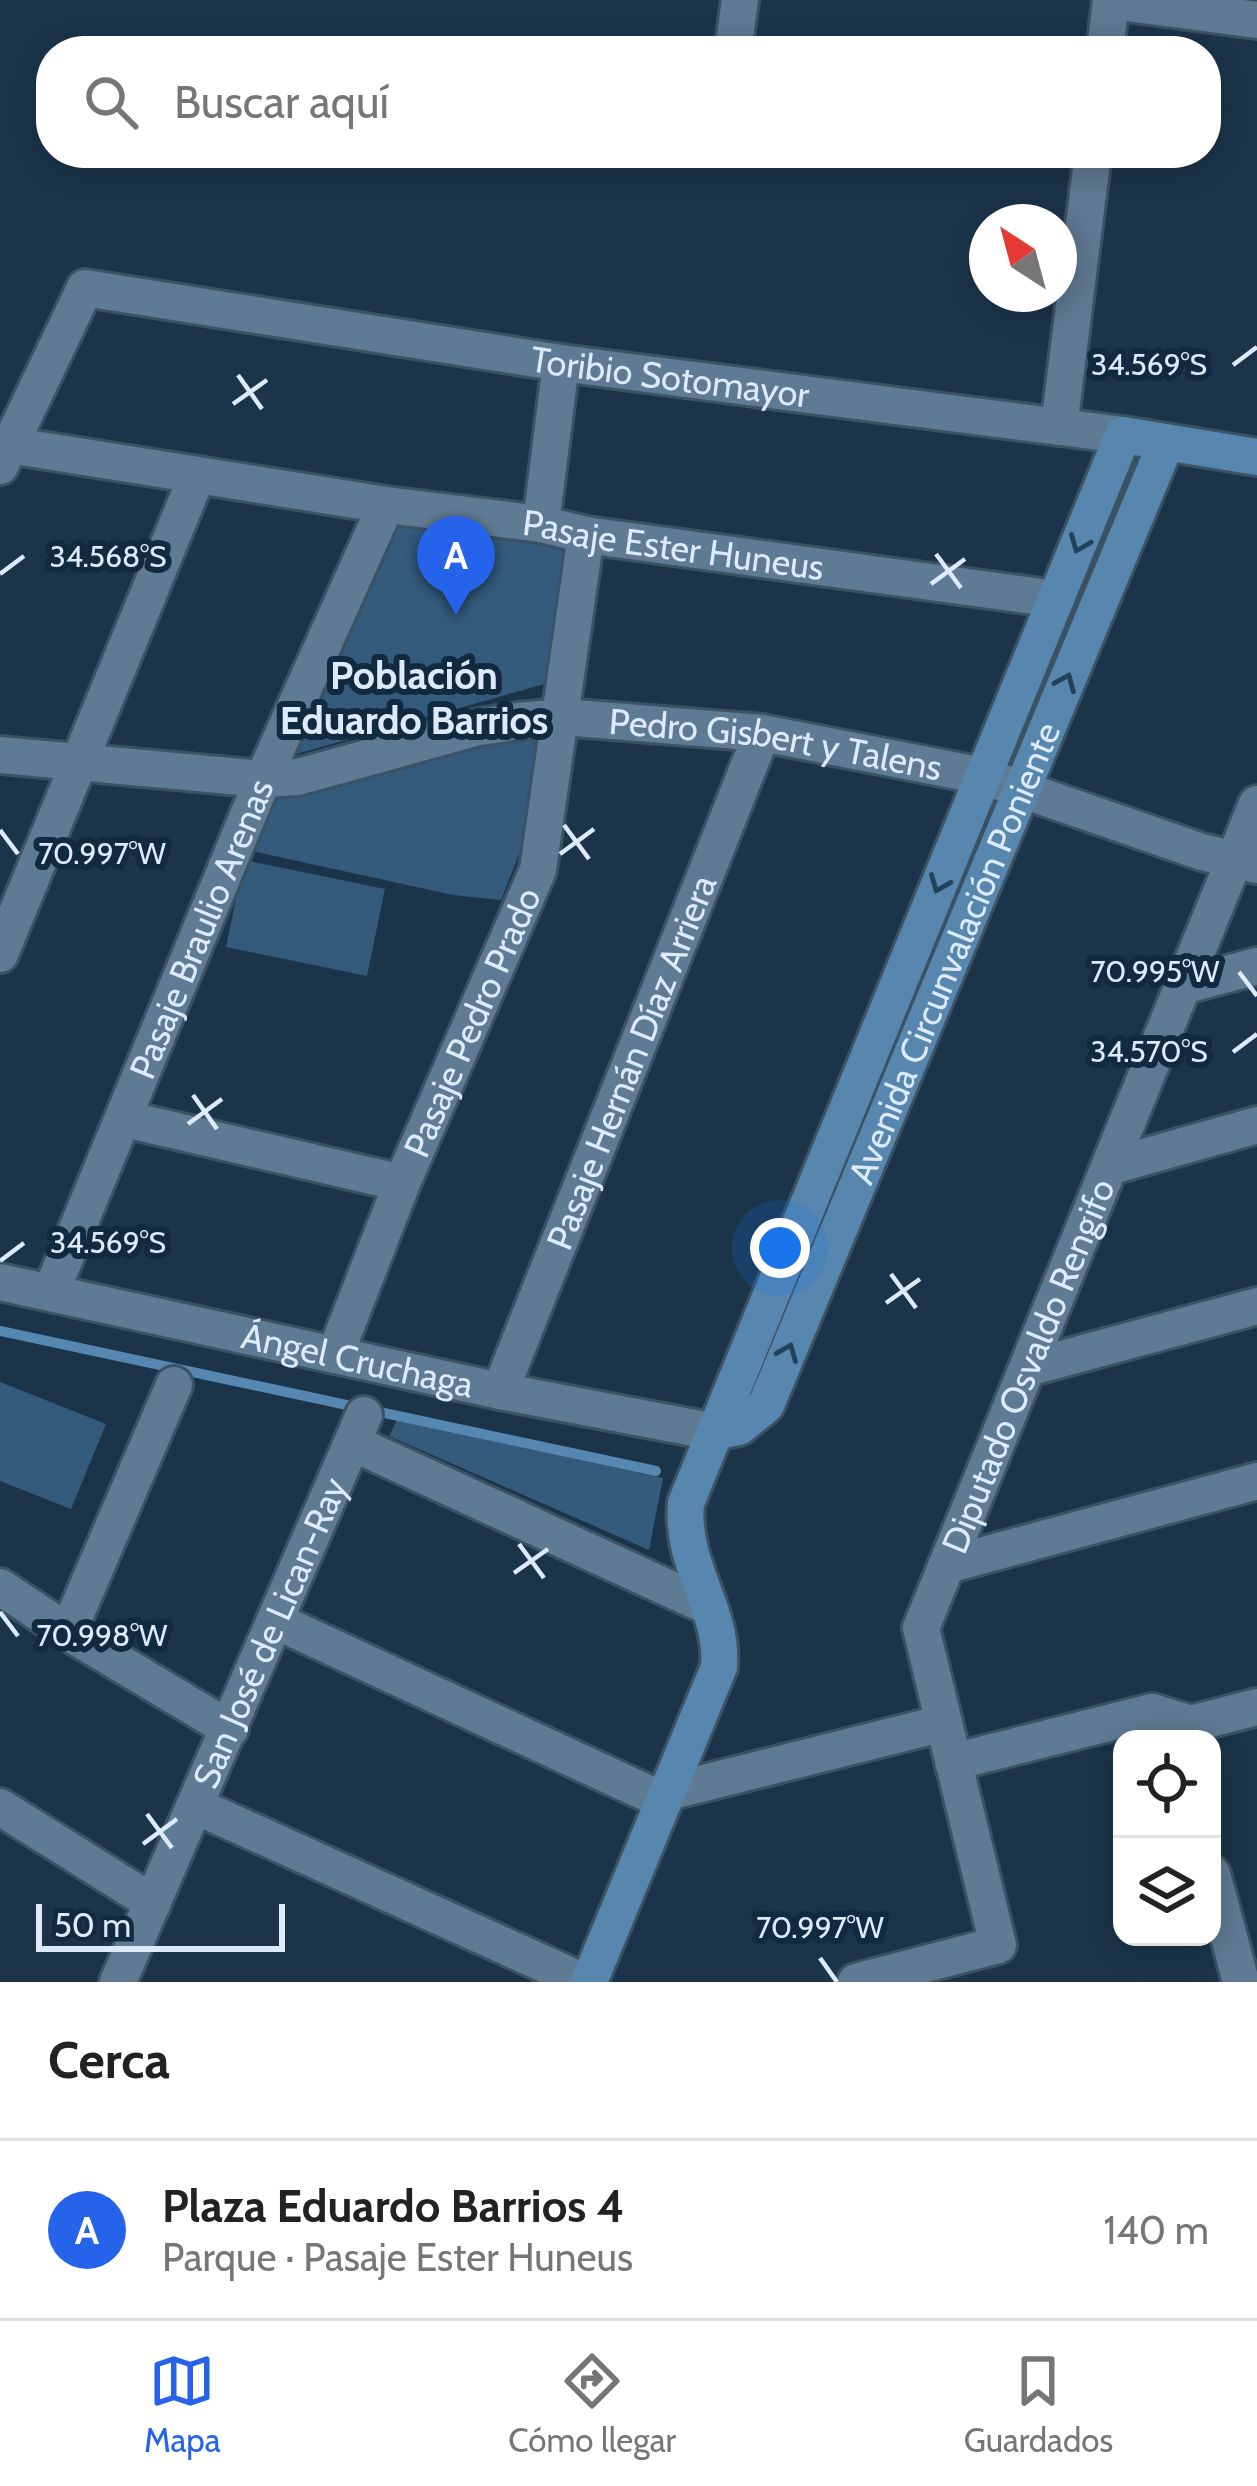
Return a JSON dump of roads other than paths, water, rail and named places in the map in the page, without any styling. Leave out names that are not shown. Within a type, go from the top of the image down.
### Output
[{"type":"street","points":[[735,36],[740,0]]},
{"type":"street","points":[[1107,36],[1111,1],[1257,20]]},
{"type":"street","points":[[1059,427],[1091,168]]},
{"type":"street","name":"Toribio Sotomayor","points":[[4,455],[85,288],[561,363],[1124,435],[1257,457]]},
{"type":"street","points":[[541,524],[561,363]]},
{"type":"street","name":"Avenida Circunvalación Poniente","points":[[586,1982],[719,1667],[720,1647],[692,1567],[684,1522],[686,1503],[1124,435]]},
{"type":"street","name":"Avenida Circunvalación Poniente","points":[[715,1432],[739,1427],[766,1405],[1166,443]]},
{"type":"street","name":"Pasaje Ester Huneus","points":[[4,455],[197,476],[1056,599]]},
{"type":"street","points":[[0,954],[197,476]]},
{"type":"street","name":"Pasaje Braulio Arenas","points":[[51,1292],[263,779],[386,505]]},
{"type":"street","name":"Pasaje Pedro Prado","points":[[335,1355],[402,1183],[538,870],[586,535]]},
{"type":"street","name":"Pedro Gisbert y Talens","points":[[0,755],[263,779],[298,777],[475,728],[563,717],[762,733],[983,776],[1202,852],[1247,862]]},
{"type":"street","name":"Pasaje Hernán Díaz Arriera","points":[[500,1390],[762,733]]},
{"type":"street","name":"Diputado Osvaldo Rengifo","points":[[856,1982],[998,1945],[921,1628],[1186,985],[1247,862],[1257,804]]},
{"type":"street","points":[[1186,985],[1257,966]]},
{"type":"street","points":[[125,1119],[402,1183]]},
{"type":"street","points":[[1112,1166],[1257,1125]]},
{"type":"street","name":"Ángel Cruchaga","points":[[0,1282],[715,1432]]},
{"type":"street","points":[[1028,1369],[1257,1306]]},
{"type":"street","points":[[68,1632],[174,1385]]},
{"type":"street","name":"San José de Lican-Ray","points":[[121,1981],[358,1429],[707,1606]]},
{"type":"street","points":[[947,1565],[1257,1481]]},
{"type":"street","points":[[0,1587],[230,1729]]},
{"type":"street","points":[[276,1622],[666,1796],[944,1724]]},
{"type":"street","points":[[953,1762],[1152,1712],[1174,1729],[1257,1706]]},
{"type":"street","points":[[196,1806],[586,1982]]},
{"type":"street","points":[[0,1807],[153,1904]]},
{"type":"street","points":[[1221,1909],[1240,1982]]},
{"type":"waterway","points":[[0,1331],[656,1471]]},
{"type":"place","name":"Plaza Eduardo Barrios 4","points":[[456,615]]},
{"type":"district","name":"Población Eduardo Barrios","points":[[414,698]]}]
